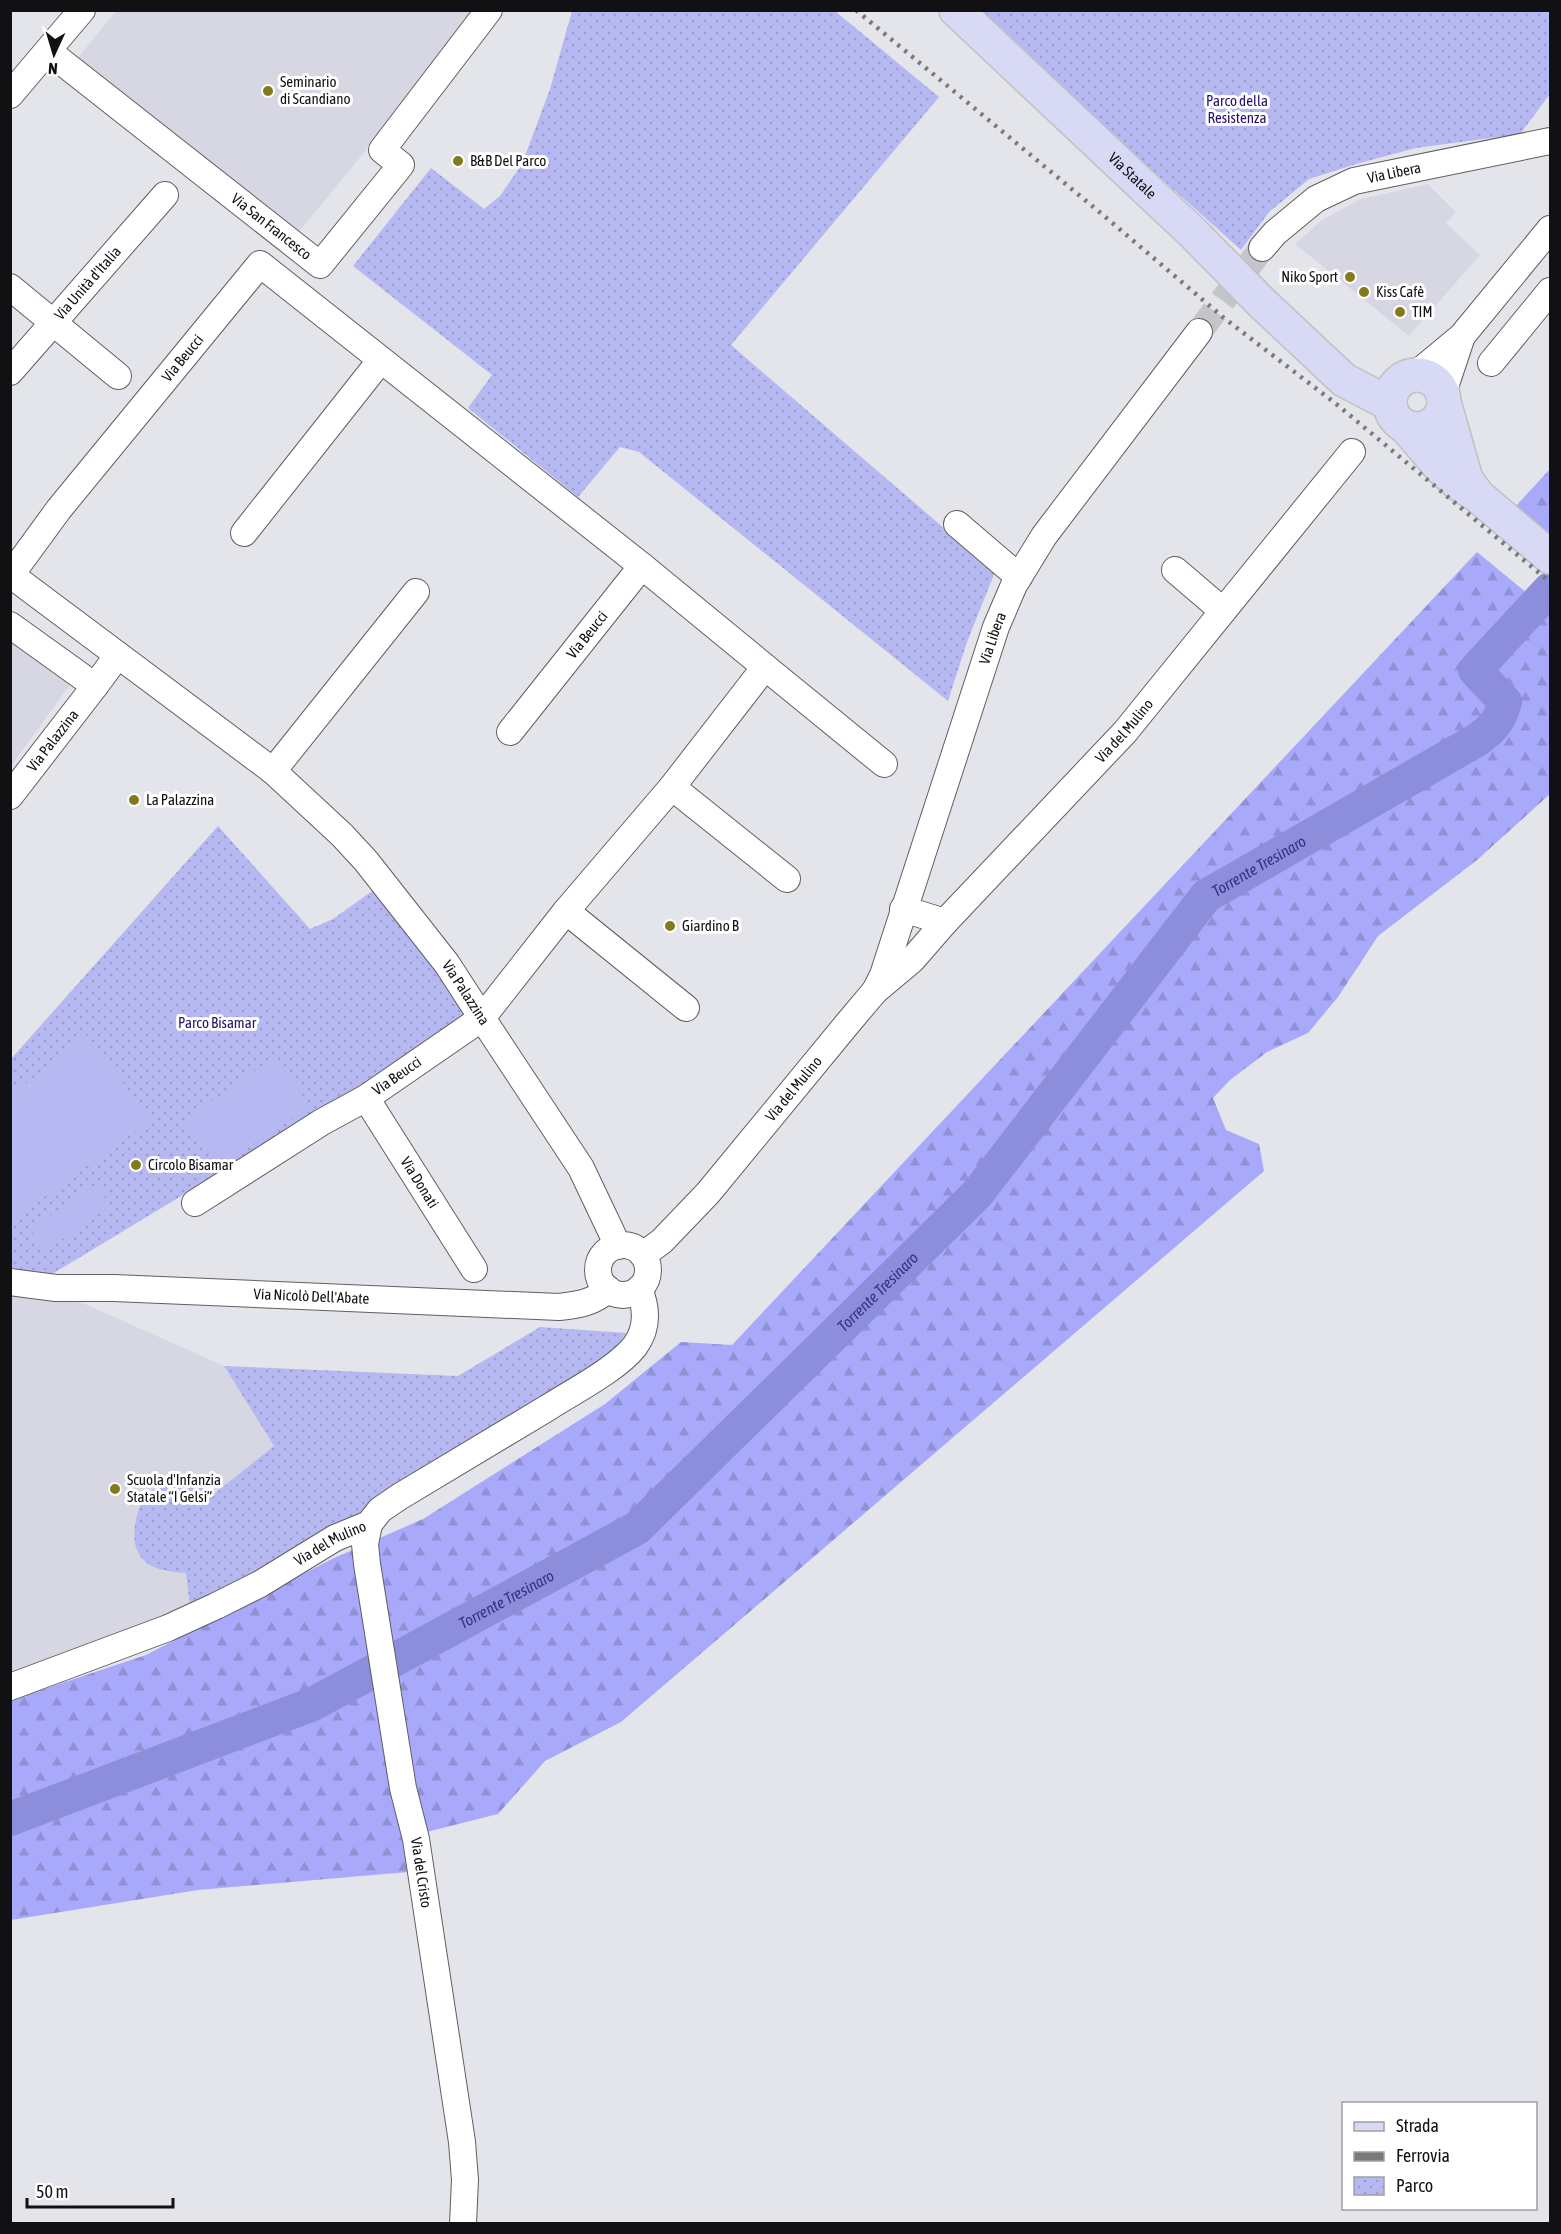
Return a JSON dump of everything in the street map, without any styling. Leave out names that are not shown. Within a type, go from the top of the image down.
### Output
[{"type":"main road","name":"Via Statale","points":[[956,10],[1193,233],[1344,380],[1404,396],[1432,379],[1444,398]]},
{"type":"main road","name":"Via Statale","points":[[1404,396],[1441,468],[1551,557]]},
{"type":"main road","points":[[1404,396],[1417,429],[1432,425],[1439,419],[1444,398]]},
{"type":"main road","points":[[1444,398],[1466,479],[1481,499]]},
{"type":"street","name":"Via San Francesco","points":[[48,51],[320,265],[401,165],[382,150],[489,10]]},
{"type":"street","points":[[10,95],[48,51],[70,14]]},
{"type":"street","name":"Via Libera","points":[[1262,248],[1275,233],[1316,199],[1354,181],[1549,142]]},
{"type":"street","name":"Via Unità d'Italia","points":[[10,372],[165,195]]},
{"type":"street","points":[[1404,396],[1462,336],[1551,229]]},
{"type":"street","name":"Via Beucci","points":[[11,575],[59,509],[260,264],[642,566],[884,764]]},
{"type":"street","points":[[10,287],[118,376]]},
{"type":"street","points":[[1491,363],[1551,291]]},
{"type":"street","name":"Via Libera","points":[[875,992],[883,975],[996,627],[1019,577],[1044,536],[1073,496],[1199,332]]},
{"type":"street","points":[[1444,398],[1462,336]]},
{"type":"street","points":[[244,533],[380,361]]},
{"type":"street","name":"Via del Mulino","points":[[643,1255],[662,1241],[708,1193],[875,992],[912,960],[945,922],[1125,732],[1352,452]]},
{"type":"street","points":[[957,524],[1019,577]]},
{"type":"street","name":"Via Beucci","points":[[510,732],[642,566]]},
{"type":"street","points":[[1175,570],[1223,611]]},
{"type":"street","name":"Via Palazzina","points":[[11,575],[273,771],[366,861],[447,964],[580,1168],[618,1246]]},
{"type":"street","points":[[273,771],[416,592]]},
{"type":"street","points":[[10,625],[95,686]]},
{"type":"street","name":"Via Palazzina","points":[[10,796],[118,655]]},
{"type":"street","name":"Via Beucci","points":[[195,1203],[322,1122],[366,1098],[482,1018],[566,911],[672,786],[765,667]]},
{"type":"street","points":[[672,786],[787,879]]},
{"type":"street","points":[[903,909],[945,922]]},
{"type":"street","points":[[566,911],[686,1008]]},
{"type":"street","name":"Via Donati","points":[[366,1098],[474,1269]]},
{"type":"street","points":[[618,1246],[635,1248],[643,1255],[647,1262],[647,1277],[639,1289],[627,1295],[614,1293],[603,1284],[599,1268],[605,1254],[618,1246]]},
{"type":"street","name":"Via Nicolò Dell'Abate","points":[[10,1282],[56,1288],[114,1288],[559,1307],[592,1301],[608,1289]]},
{"type":"street","name":"Via del Mulino","points":[[10,1687],[168,1628],[206,1611],[260,1584],[335,1538],[369,1524],[380,1510],[399,1497],[581,1387],[620,1360],[635,1345],[644,1328],[645,1303],[639,1289]]},
{"type":"street","name":"Via del Cristo","points":[[369,1524],[365,1544],[367,1564],[403,1788],[416,1839],[462,2142],[465,2180],[464,2223]]},
{"type":"shaded area","name":"Seminario di Scandiano","points":[[116,11],[480,11],[298,233],[77,59]]},
{"type":"shaded area","points":[[1428,184],[1456,212],[1446,223],[1480,255],[1409,336],[1295,244],[1322,220],[1361,199]]},
{"type":"shaded area","points":[[11,629],[77,675],[11,766]]},
{"type":"shaded area","points":[[10,1287],[85,1304],[224,1366],[274,1446],[214,1495],[199,1486],[183,1481],[168,1483],[148,1492],[163,1571],[187,1573],[190,1607],[12,1673],[10,1671]]},
{"type":"green space","points":[[572,11],[835,11],[939,97],[731,345],[995,572],[967,642],[948,701],[639,452],[620,447],[578,497],[468,408],[492,375],[353,266],[431,168],[484,209],[500,196],[522,164],[550,89]]},
{"type":"green space","name":"Parco della Resistenza","points":[[974,11],[1550,11],[1550,94],[1520,134],[1416,148],[1309,179],[1269,212],[1241,250]]},
{"type":"green space","points":[[1550,469],[1550,535],[1516,506]]},
{"type":"green space","points":[[1477,552],[1550,612],[1550,794],[1477,860],[1378,936],[1338,997],[1308,1033],[1267,1052],[1230,1080],[1213,1098],[1226,1130],[1259,1144],[1264,1171],[621,1722],[545,1761],[498,1814],[407,1837],[408,1872],[198,1890],[11,1920],[11,1700],[146,1655],[334,1558],[423,1519],[605,1404],[681,1342],[732,1345]]},
{"type":"green space","name":"Parco Bisamar","points":[[218,826],[310,929],[333,919],[379,886],[477,1017],[49,1276],[11,1268],[11,1059]]},
{"type":"green space","points":[[86,1034],[151,1120],[11,1221],[11,1096]]},
{"type":"green space","points":[[276,1056],[310,1107],[220,1167],[184,1121]]},
{"type":"green space","points":[[96,1184],[111,1206],[45,1251],[30,1229]]},
{"type":"green space","points":[[540,1327],[627,1333],[610,1353],[369,1504],[360,1520],[190,1607],[186,1573],[166,1571],[152,1566],[138,1552],[134,1532],[136,1520],[147,1495],[156,1487],[177,1482],[202,1488],[214,1494],[274,1446],[224,1366],[458,1376]]},
{"type":"waterway","name":"Torrente Tresinaro","points":[[10,1819],[313,1704],[637,1528],[977,1194],[1206,896],[1477,740],[1491,728],[1501,714],[1505,702],[1475,670],[1550,589]]},
{"type":"tunnel","points":[[1199,332],[1262,248]]},
{"type":"railway","points":[[856,10],[1224,318],[1335,403],[1550,582]]},
{"type":"place","name":"Seminario di Scandiano","points":[[268,91]]},
{"type":"place","name":"B&B Del Parco","points":[[458,161]]},
{"type":"place","name":"Niko Sport","points":[[1350,277]]},
{"type":"place","name":"Kiss Cafè","points":[[1364,292]]},
{"type":"place","name":"TIM","points":[[1400,312]]},
{"type":"place","name":"La Palazzina","points":[[134,800]]},
{"type":"place","name":"Giardino B","points":[[670,926]]},
{"type":"place","name":"Circolo Bisamar","points":[[136,1165]]},
{"type":"place","name":"Scuola d'Infanzia Statale “I Gelsi”","points":[[115,1489]]}]
